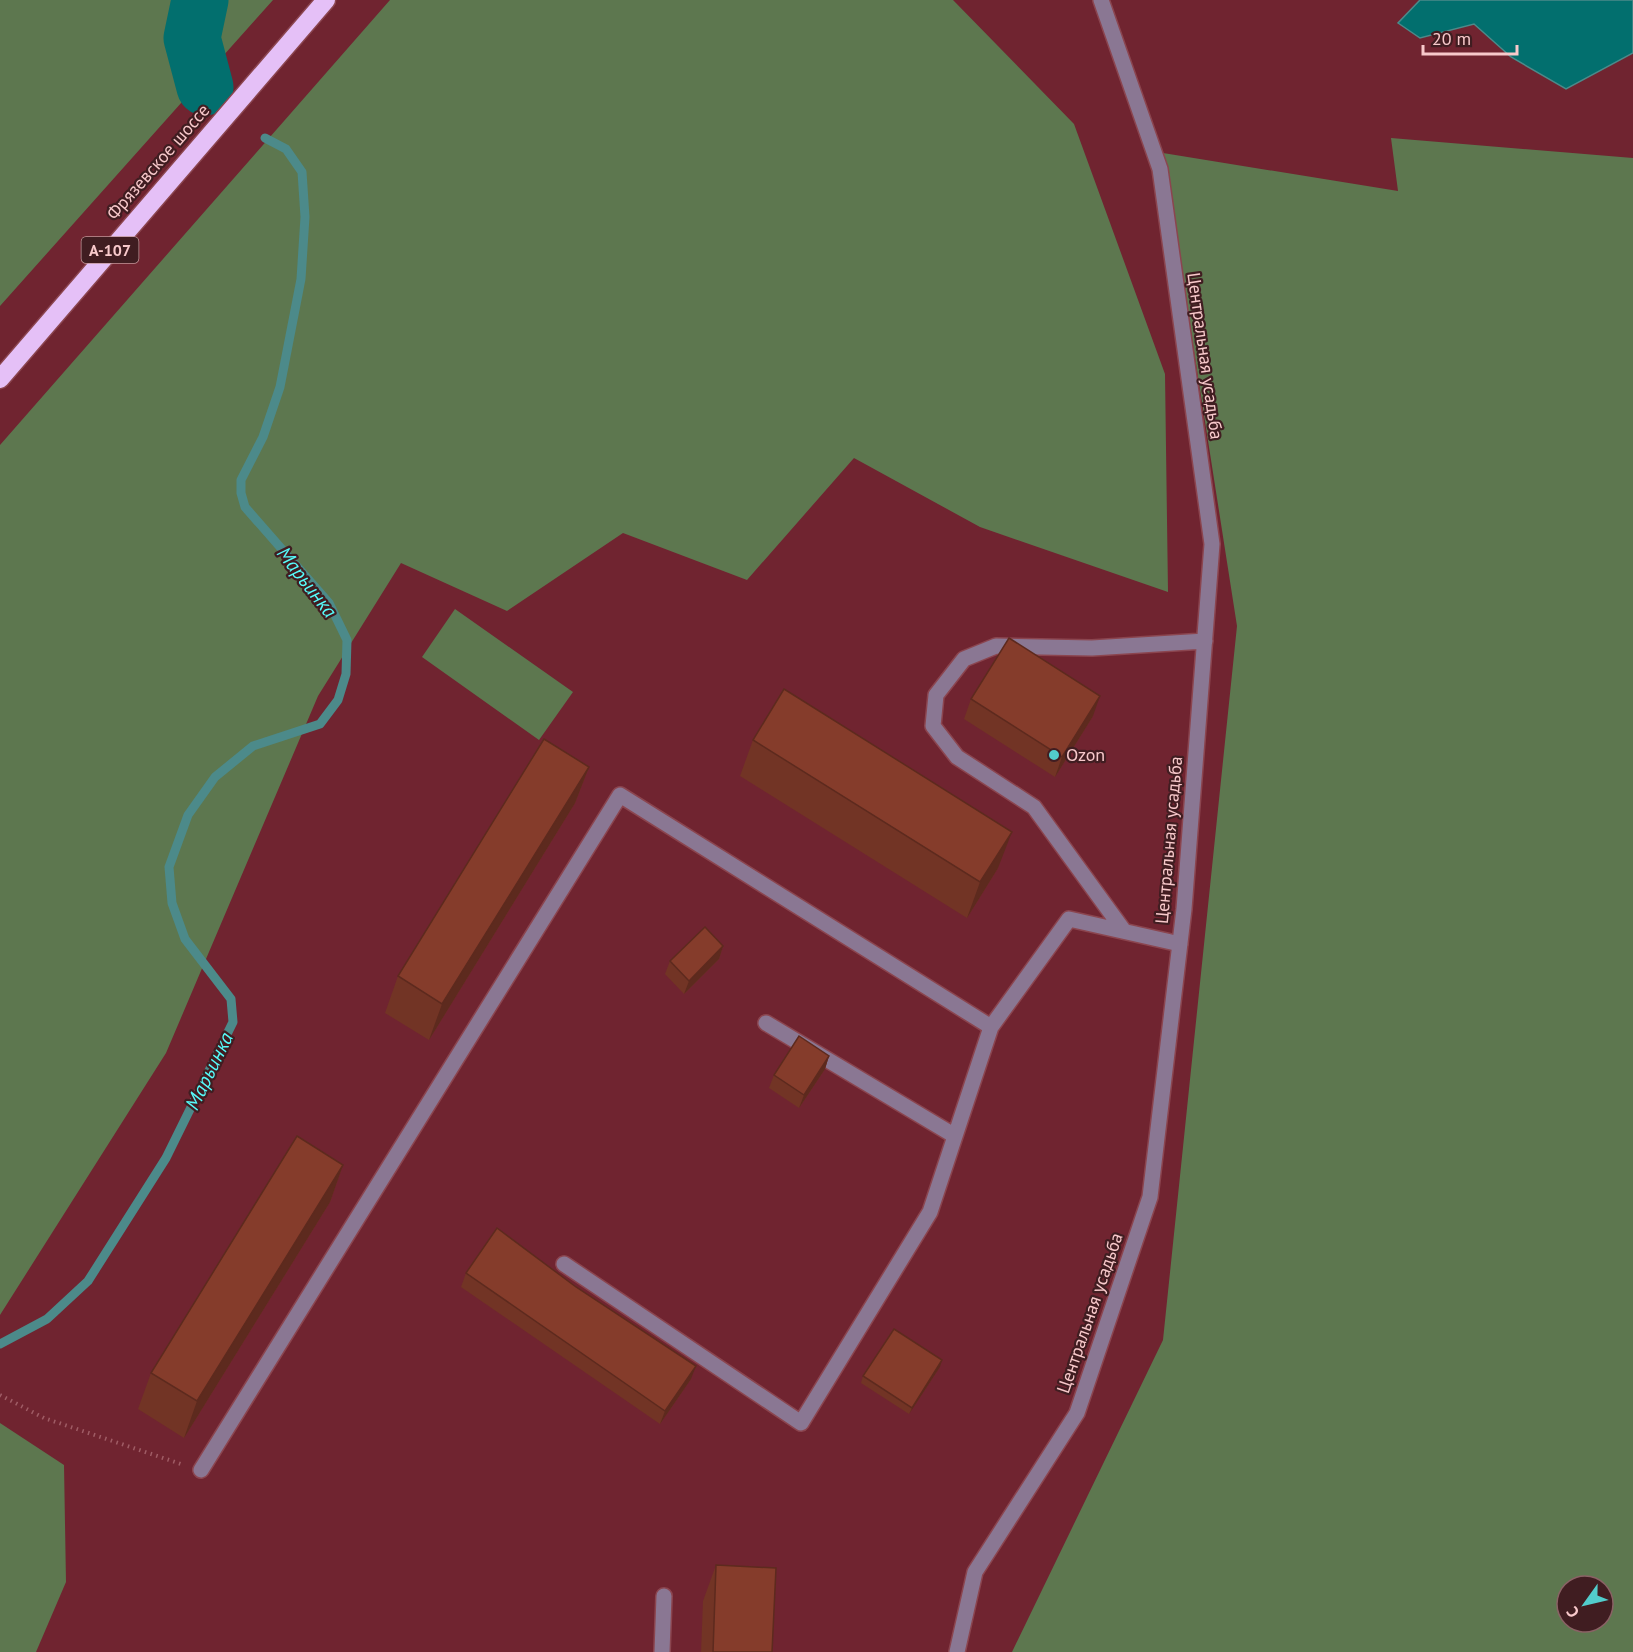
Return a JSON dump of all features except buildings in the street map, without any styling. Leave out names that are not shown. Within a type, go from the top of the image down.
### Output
[{"type":"highway","name":"Фрязевское шоссе","points":[[0,379],[326,0]]},
{"type":"street","name":"Центральная усадьба","points":[[957,1652],[975,1572],[1077,1413],[1150,1197],[1180,944],[1212,544],[1160,169],[1101,0]]},
{"type":"street","points":[[1124,931],[1034,807],[957,757],[933,726],[936,695],[964,659],[996,646],[1092,648],[1205,641]]},
{"type":"street","points":[[201,1470],[620,795],[992,1027]]},
{"type":"street","points":[[564,1264],[801,1423],[930,1212],[992,1027],[1069,919],[1180,944]]},
{"type":"street","points":[[766,1023],[956,1136]]},
{"type":"street","points":[[662,1652],[664,1596]]},
{"type":"path","points":[[0,1395],[44,1418],[201,1470]]},
{"type":"green space","points":[[0,0],[273,0],[0,306]]},
{"type":"green space","points":[[390,0],[953,0],[1074,124],[1165,374],[1168,592],[980,527],[854,458],[747,580],[623,533],[507,611],[401,563],[318,696],[166,1053],[0,1315],[0,445]]},
{"type":"green space","points":[[1391,138],[1633,158],[1633,1652],[1012,1652],[1163,1340],[1237,626],[1163,153],[1398,191]]},
{"type":"green space","points":[[455,609],[573,692],[539,740],[422,657]]},
{"type":"green space","points":[[0,1423],[64,1465],[66,1582],[36,1652],[0,1652]]},
{"type":"water","points":[[1420,0],[1633,0],[1633,53],[1566,89],[1511,57],[1474,24],[1420,38],[1398,23]]},
{"type":"waterway","name":"Марьинка","points":[[200,0],[192,38],[205,87]]},
{"type":"waterway","name":"Марьинка","points":[[0,1344],[47,1319],[88,1281],[166,1158],[233,1022],[231,999],[185,939],[172,903],[169,867],[188,815],[215,777],[253,746],[320,724],[338,700],[346,674],[347,640],[329,603],[245,507],[241,493],[241,480],[263,437],[280,387],[301,279],[305,217],[302,172],[286,149],[265,138]]},
{"type":"place","name":"Ozon","points":[[1054,755]]}]
